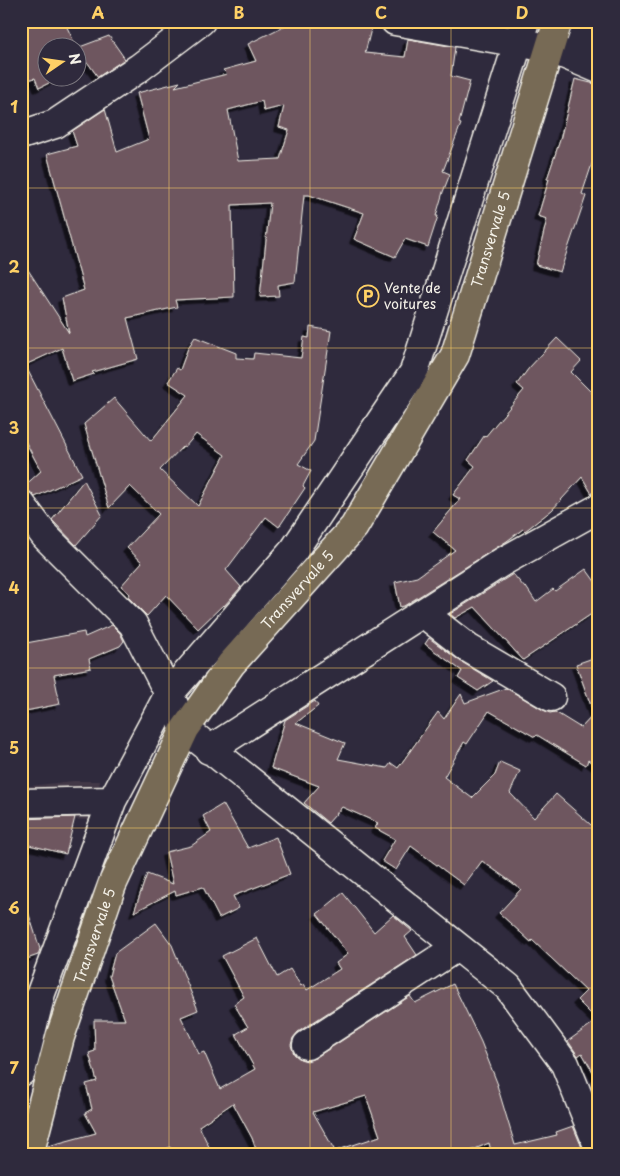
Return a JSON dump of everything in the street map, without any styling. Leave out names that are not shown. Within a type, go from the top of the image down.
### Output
[{"type":"main road","name":"Transvervale 5","points":[[28,1155],[60,1037],[112,885],[185,729],[231,664],[354,528],[455,355],[558,21]]},
{"type":"street","points":[[21,135],[55,124],[139,68],[201,21]]},
{"type":"street","points":[[395,21],[522,32],[549,48],[587,64],[589,21]]},
{"type":"street","points":[[21,1072],[41,993],[112,801],[169,694],[294,550],[414,372],[522,32]]},
{"type":"street","points":[[21,504],[45,536],[132,624],[185,729],[508,987],[565,1064],[599,1148]]},
{"type":"street","points":[[209,750],[502,562],[599,508]]},
{"type":"street","points":[[423,613],[468,648],[551,697]]},
{"type":"street","points":[[21,803],[112,801]]},
{"type":"street","points":[[307,1045],[457,947]]},
{"type":"shaded area","points":[[73,781],[100,781],[93,820],[21,819],[21,787]]},
{"type":"building","points":[[21,21],[64,21],[72,38],[38,38],[38,86],[35,78],[21,82]]},
{"type":"building","points":[[294,21],[357,21],[372,25],[365,53],[405,57],[408,39],[455,47],[451,76],[470,81],[459,123],[461,124],[443,171],[450,174],[443,192],[428,247],[405,239],[395,257],[354,239],[364,213],[304,195],[295,282],[278,285],[279,296],[260,297],[270,203],[232,205],[234,297],[175,300],[177,307],[127,318],[138,359],[92,372],[94,374],[72,381],[62,348],[25,365],[82,475],[35,497],[28,490],[21,489],[41,471],[21,433],[21,259],[69,333],[62,298],[84,290],[47,154],[77,146],[72,131],[105,109],[117,152],[149,139],[137,93],[180,82],[175,87],[227,74],[223,70],[256,61],[248,44]],"holes":[[[262,101],[264,111],[284,106],[279,127],[289,130],[280,159],[238,161],[228,110]]]},
{"type":"building","points":[[109,36],[125,59],[98,77],[88,63],[88,44]]},
{"type":"building","points":[[575,79],[599,85],[599,163],[593,161],[582,194],[586,196],[560,272],[536,265],[547,219],[538,216]]},
{"type":"building","points":[[310,327],[331,331],[314,441],[298,464],[311,471],[303,486],[305,488],[279,527],[266,517],[226,570],[241,587],[224,606],[198,629],[166,595],[147,616],[128,597],[130,594],[121,586],[142,562],[127,548],[159,514],[130,486],[109,508],[84,424],[114,398],[151,441],[188,395],[168,382],[177,368],[180,370],[188,348],[195,337],[236,353],[236,358],[253,359],[254,353],[301,358],[304,337],[309,338]],"holes":[[[196,434],[225,455],[198,506],[160,470]]]},
{"type":"building","points":[[557,338],[581,361],[571,372],[599,400],[599,492],[592,494],[582,477],[552,510],[525,531],[523,529],[507,541],[400,607],[395,582],[417,577],[455,550],[433,532],[460,499],[453,495],[475,466],[468,460],[484,436],[524,390],[517,384]]},
{"type":"building","points":[[84,480],[102,515],[76,545],[52,520]]},
{"type":"building","points":[[586,569],[599,587],[599,609],[523,660],[475,607],[455,618],[450,614],[513,574],[526,587],[536,602]]},
{"type":"building","points":[[112,625],[120,633],[124,641],[120,646],[89,659],[91,668],[54,675],[60,704],[21,712],[21,644],[84,632],[85,637]]},
{"type":"building","points":[[429,638],[460,661],[493,681],[478,691],[458,678],[462,671],[425,644]]},
{"type":"building","points":[[599,656],[599,768],[588,760],[586,765],[537,735],[535,737],[489,711],[467,744],[464,742],[444,777],[472,798],[495,775],[500,762],[520,771],[510,793],[534,818],[556,794],[599,832],[599,1082],[582,1053],[578,1056],[568,1041],[597,1020],[577,1000],[586,991],[532,940],[531,942],[499,913],[521,889],[482,861],[464,885],[411,846],[396,870],[382,861],[395,839],[375,828],[378,823],[342,807],[328,823],[304,803],[319,786],[271,768],[285,720],[315,701],[318,706],[296,723],[345,743],[338,759],[387,768],[391,763],[398,768],[438,712],[444,719],[461,694],[465,703],[506,688],[543,710],[550,713],[555,712],[581,728],[594,714],[576,664]]},
{"type":"building","points":[[223,804],[248,848],[276,837],[290,874],[233,896],[239,908],[219,918],[203,887],[176,895],[175,891],[134,912],[147,874],[173,884],[166,852],[191,846],[211,832],[203,816]]},
{"type":"building","points":[[75,817],[66,854],[21,843],[21,819]]},
{"type":"building","points":[[343,893],[374,932],[393,915],[412,931],[405,937],[417,955],[298,1032],[293,1038],[291,1045],[294,1054],[300,1059],[307,1061],[315,1058],[410,996],[415,1003],[453,984],[481,1042],[498,1085],[515,1145],[557,1135],[556,1132],[573,1126],[583,1150],[568,1155],[492,1155],[489,1143],[461,1155],[258,1155],[252,1138],[233,1103],[199,1126],[213,1155],[174,1155],[170,1147],[155,1155],[45,1155],[48,1146],[96,1133],[85,1113],[92,1109],[86,1084],[97,1081],[89,1053],[95,1051],[94,1020],[125,1020],[109,976],[115,953],[156,923],[172,945],[198,1010],[181,1017],[199,1054],[204,1052],[220,1089],[255,1069],[236,1034],[248,1027],[234,1004],[244,997],[222,956],[257,938],[277,977],[290,969],[301,986],[303,984],[307,990],[340,969],[336,963],[348,954],[317,914]],"holes":[[[366,1096],[380,1136],[335,1151],[313,1112]]]},
{"type":"building","points":[[21,902],[25,902],[40,949],[38,955],[21,961]]},
{"type":"place","name":"Vente de voitures","points":[[368,296]]}]
